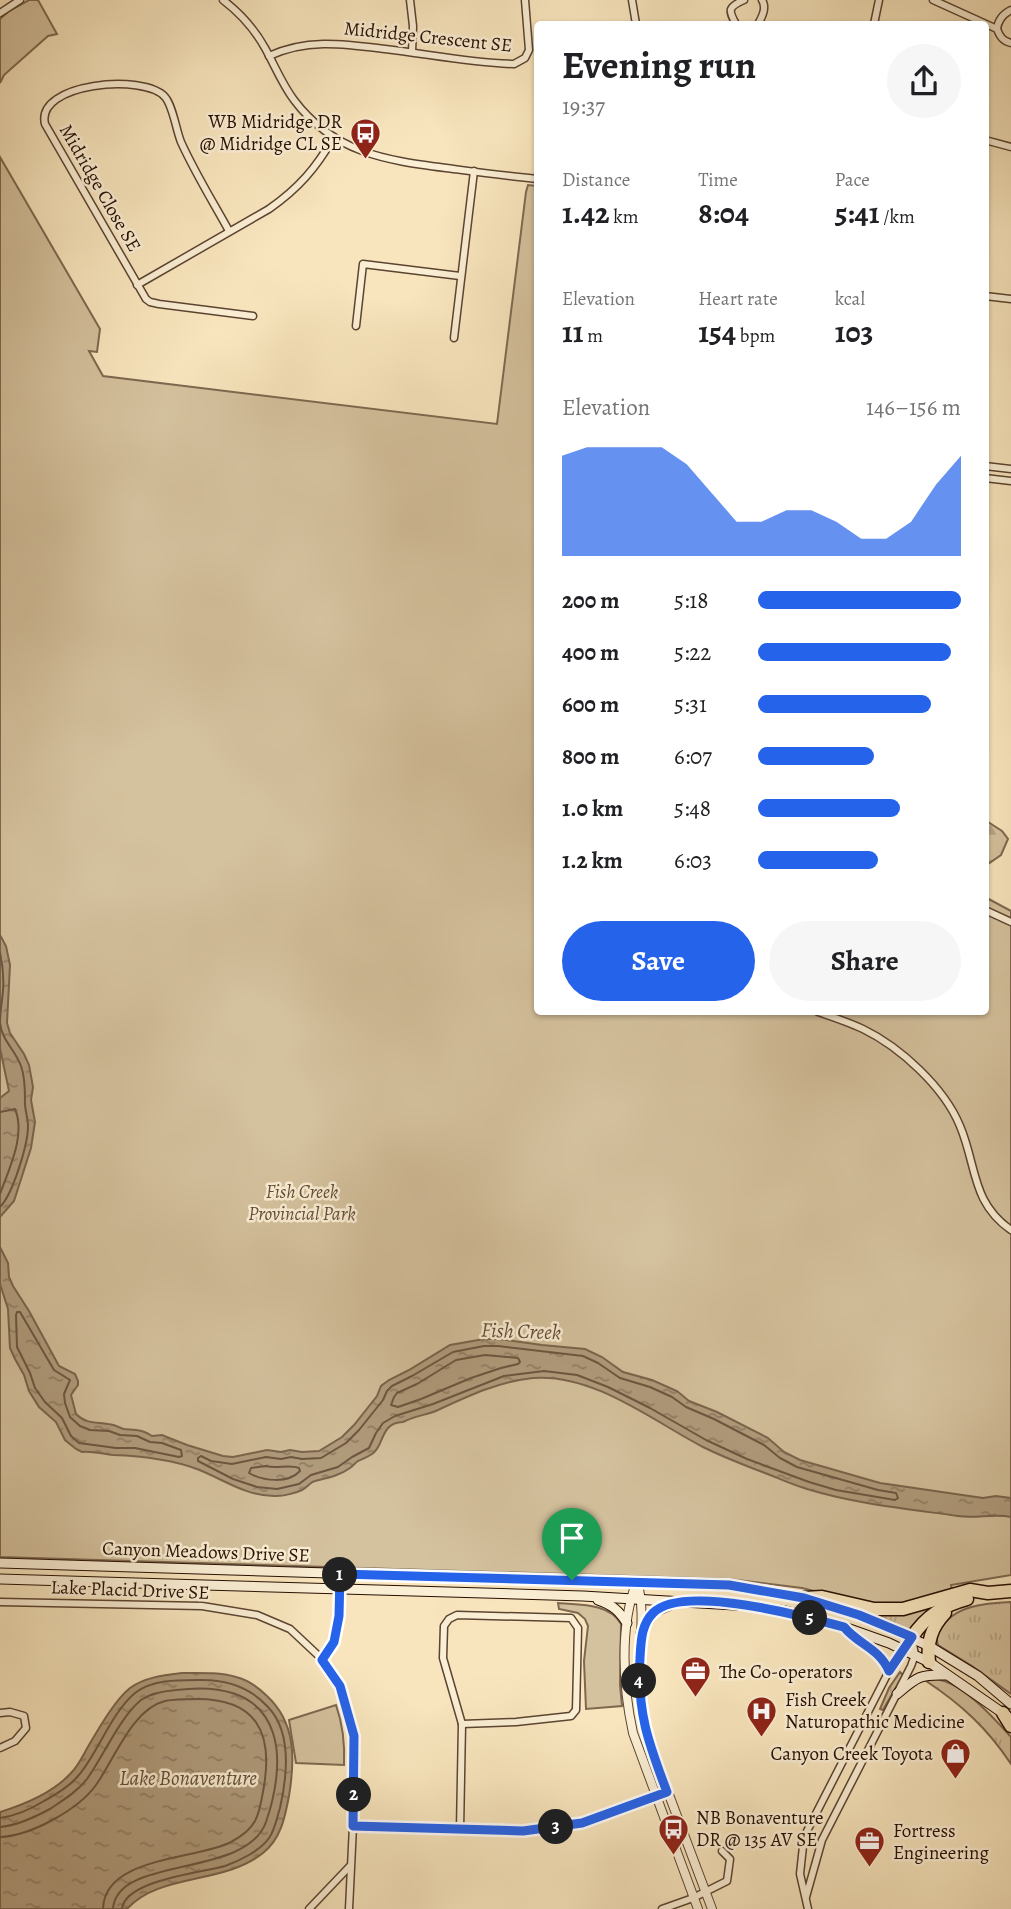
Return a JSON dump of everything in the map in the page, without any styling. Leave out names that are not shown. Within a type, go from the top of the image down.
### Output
[{"type":"highway","points":[[804,1598],[822,1597],[874,1609],[903,1609],[970,1590],[988,1593]]},
{"type":"highway","points":[[912,1637],[924,1622],[944,1606],[988,1593],[1011,1591]]},
{"type":"highway","points":[[929,1662],[929,1638],[935,1624],[955,1603]]},
{"type":"main road","name":"Canyon Meadows Drive SE","points":[[0,1563],[729,1585],[804,1598],[859,1615],[912,1637],[978,1676],[1009,1716]]},
{"type":"main road","name":"Canyon Meadows Drive SE","points":[[0,1579],[583,1596],[751,1606],[786,1611],[844,1627],[902,1649],[929,1662],[1009,1716]]},
{"type":"main road","points":[[583,1596],[608,1603],[617,1609],[627,1623]]},
{"type":"main road","points":[[641,1633],[654,1612],[681,1601]]},
{"type":"main road","points":[[844,1627],[883,1659],[889,1671]]},
{"type":"main road","points":[[897,1694],[920,1676],[947,1675]]},
{"type":"street","points":[[0,1],[3,11],[20,0]]},
{"type":"street","points":[[223,0],[247,22],[269,56],[279,78],[301,108],[334,137],[361,152],[386,160],[534,179]]},
{"type":"street","points":[[410,0],[414,26],[412,52]]},
{"type":"street","name":"Midridge Crescent SE","points":[[269,56],[289,48],[326,43],[507,64],[519,63],[529,50],[525,0]]},
{"type":"street","points":[[632,0],[636,21]]},
{"type":"street","points":[[734,21],[731,9],[733,5],[744,0]]},
{"type":"street","points":[[759,21],[764,11],[762,0]]},
{"type":"street","points":[[875,21],[879,0]]},
{"type":"street","points":[[933,0],[979,21]]},
{"type":"street","points":[[1011,10],[1004,14],[997,29],[1000,37],[1011,43]]},
{"type":"street","points":[[989,25],[997,29]]},
{"type":"street","name":"Midridge Close SE","points":[[138,285],[45,124],[44,111],[54,101],[85,88],[112,84],[132,85],[163,95],[169,103],[188,156],[229,232]]},
{"type":"street","points":[[253,316],[154,303],[146,299],[138,285],[269,209],[302,183],[334,137]]},
{"type":"street","points":[[989,141],[1011,146]]},
{"type":"street","points":[[454,338],[474,172]]},
{"type":"street","points":[[356,326],[363,264],[460,276]]},
{"type":"street","points":[[989,296],[1011,299]]},
{"type":"street","points":[[989,467],[1011,470]]},
{"type":"street","points":[[989,478],[1011,481]]},
{"type":"street","points":[[989,912],[1011,922]]},
{"type":"street","points":[[827,1015],[874,1035],[905,1058],[934,1086],[960,1126],[983,1200],[993,1214],[1011,1230]]},
{"type":"street","points":[[322,1660],[334,1642],[339,1616],[340,1574]]},
{"type":"street","points":[[637,1581],[630,1599],[627,1623],[626,1704],[655,1797],[698,1909]]},
{"type":"street","points":[[637,1581],[642,1599],[640,1704],[649,1742],[712,1909]]},
{"type":"street","name":"Lake Placid Drive SE","points":[[0,1602],[202,1606],[257,1615],[290,1629],[322,1660],[340,1686],[354,1736],[349,1909]]},
{"type":"street","points":[[460,1830],[462,1724],[443,1658],[444,1626],[449,1619],[457,1615],[572,1618],[578,1628],[576,1710],[571,1716],[462,1724]]},
{"type":"street","points":[[808,1909],[800,1874],[804,1837],[889,1671],[912,1637]]},
{"type":"street","points":[[806,1899],[822,1840],[915,1655],[912,1637]]},
{"type":"street","points":[[0,1713],[10,1712],[24,1716],[26,1728],[15,1741],[0,1748]]},
{"type":"street","points":[[353,1826],[523,1831],[582,1823],[667,1792]]},
{"type":"street","points":[[827,1792],[844,1799]]},
{"type":"street","points":[[662,1909],[693,1898],[727,1881],[730,1858],[722,1851]]},
{"type":"street","points":[[309,1909],[350,1866]]},
{"type":"green space","points":[[29,0],[38,0],[57,34],[48,36],[4,75],[0,83],[0,19]]},
{"type":"green space","name":"Fish Creek Provincial Park","points":[[0,157],[100,329],[97,352],[89,351],[103,376],[497,424],[526,192],[528,185],[534,186],[534,1015],[989,1015],[989,899],[1011,911],[1011,1575],[951,1585],[952,1589],[901,1606],[871,1605],[802,1588],[729,1579],[0,1557]]},
{"type":"green space","points":[[989,823],[1002,831],[1008,839],[1001,855],[989,863]]},
{"type":"green space","points":[[1011,1602],[1011,1694],[938,1645],[937,1639],[946,1622],[962,1610]]},
{"type":"green space","points":[[558,1603],[602,1609],[616,1617],[621,1624],[622,1706],[586,1709],[584,1661],[588,1626],[578,1613],[559,1609]]},
{"type":"green space","points":[[929,1608],[912,1631],[878,1616],[879,1613],[903,1613]]},
{"type":"green space","points":[[900,1672],[903,1675],[883,1710],[880,1709],[889,1688]]},
{"type":"green space","points":[[936,1679],[967,1694],[1011,1737],[1011,1764],[973,1718],[926,1681]]},
{"type":"green space","points":[[336,1705],[343,1735],[344,1765],[296,1763],[289,1720]]},
{"type":"water","points":[[0,935],[6,946],[10,965],[7,1023],[29,1065],[35,1122],[31,1148],[14,1201],[0,1217],[0,1098],[9,1091],[0,1048]]},
{"type":"water","points":[[0,1247],[8,1263],[13,1286],[59,1366],[75,1374],[78,1385],[71,1395],[76,1414],[87,1421],[142,1431],[152,1436],[162,1435],[223,1456],[233,1457],[267,1450],[319,1451],[342,1437],[354,1425],[377,1396],[381,1386],[389,1380],[450,1345],[499,1339],[585,1349],[623,1372],[677,1391],[689,1401],[768,1438],[784,1452],[800,1460],[880,1483],[983,1498],[1011,1498],[1011,1517],[965,1517],[844,1499],[807,1489],[710,1450],[600,1391],[555,1378],[508,1382],[434,1412],[395,1423],[386,1430],[376,1450],[350,1468],[313,1482],[302,1490],[283,1495],[255,1494],[197,1469],[166,1460],[82,1452],[65,1440],[56,1422],[39,1407],[10,1348],[8,1309],[0,1284]]},
{"type":"water","name":"Lake Bonaventure","points":[[182,1673],[223,1674],[245,1680],[267,1696],[284,1718],[291,1742],[292,1769],[286,1812],[274,1841],[263,1853],[247,1863],[156,1890],[127,1909],[0,1909],[0,1812],[38,1797],[64,1780],[79,1763],[113,1707],[130,1688],[149,1679]]},
{"type":"place","name":"WB Midridge DR @ Midridge CL SE","points":[[365,160]]},
{"type":"place","name":"The Co-operators","points":[[696,1699]]},
{"type":"place","name":"Fish Creek Naturopathic Medicine","points":[[762,1738]]},
{"type":"place","name":"Canyon Creek Toyota","points":[[956,1781]]},
{"type":"place","name":"NB Bonaventure DR @ 135 AV SE","points":[[673,1856]]},
{"type":"place","name":"Fortress Engineering","points":[[870,1869]]},
{"type":"route","points":[[340,1574],[572,1580],[729,1585],[804,1598],[859,1615],[912,1637],[889,1671],[883,1659],[844,1627],[786,1611],[751,1606],[681,1601],[662,1607],[649,1618],[641,1633],[639,1675],[645,1731],[667,1792],[582,1823],[523,1831],[353,1826],[354,1736],[340,1686],[322,1660],[334,1642],[339,1616],[340,1574]]},
{"type":"water label","name":"Fish Creek","points":[[521,1331]]}]
